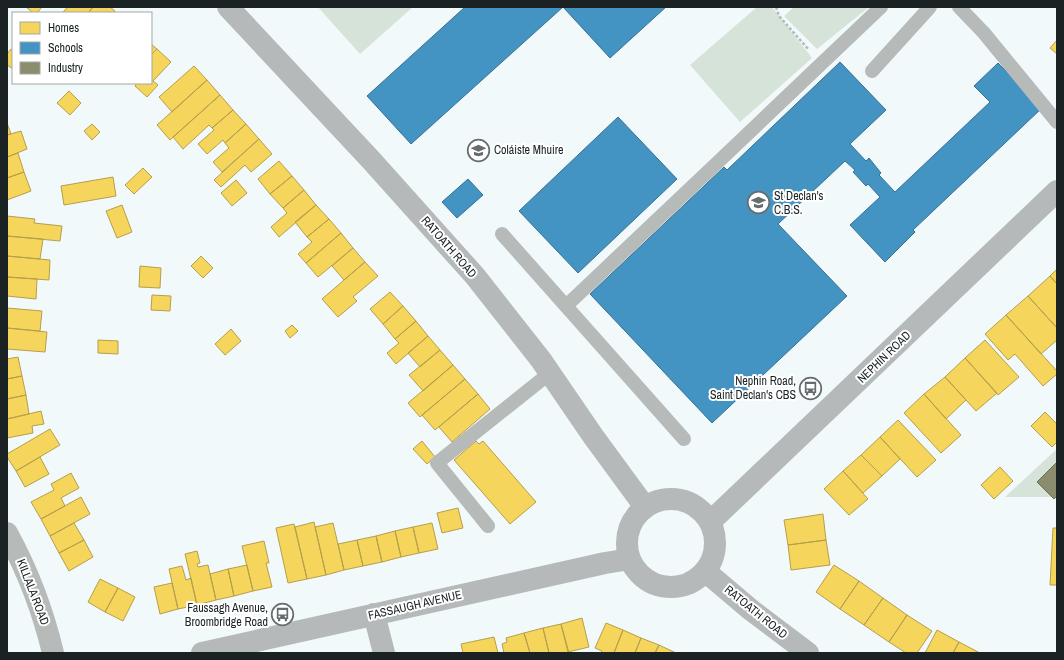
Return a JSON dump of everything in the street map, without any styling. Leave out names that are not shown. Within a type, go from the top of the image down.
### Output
[{"type":"main road","name":"RATOATH ROAD","points":[[228,7],[371,160],[470,271],[541,360],[645,507]]},
{"type":"main road","name":"NEPHIN ROAD","points":[[710,522],[1057,191]]},
{"type":"main road","points":[[675,498],[688,502],[700,509],[710,522],[714,529],[715,550],[712,561],[697,579],[688,584],[672,587],[664,586],[652,583],[641,575],[635,568],[630,559],[627,546],[627,537],[633,520],[638,512],[645,507],[653,502],[675,498]]},
{"type":"main road","name":"FASSAUGH AVENUE","points":[[202,653],[605,563],[630,559]]},
{"type":"main road","name":"RATOATH ROAD","points":[[705,571],[751,610],[808,653]]},
{"type":"main road","points":[[374,614],[384,653]]},
{"type":"street","name":"KILLALA ROAD","points":[[7,534],[18,552],[36,596],[54,653]]},
{"type":"lane","points":[[566,306],[880,7]]},
{"type":"lane","points":[[872,71],[930,7]]},
{"type":"lane","points":[[959,7],[984,33],[1057,122]]},
{"type":"lane","points":[[502,234],[684,439]]},
{"type":"lane","points":[[488,526],[436,463],[550,373]]},
{"type":"path","points":[[776,7],[779,16],[821,63]]},
{"type":"shaded area","points":[[318,7],[413,7],[360,54]]},
{"type":"shaded area","points":[[757,7],[772,7],[812,58],[740,122],[690,65]]},
{"type":"shaded area","points":[[794,7],[869,7],[817,49],[784,16]]},
{"type":"shaded area","points":[[1057,449],[1057,497],[1005,497]]},
{"type":"building: Homes","points":[[26,7],[42,7],[38,12],[32,12]]},
{"type":"building: Homes","points":[[68,7],[93,7],[89,12],[63,12]]},
{"type":"building: Homes","points":[[93,7],[110,7],[115,11],[114,12],[89,12]]},
{"type":"building: Homes","points":[[1057,40],[1057,54],[1050,48]]},
{"type":"building: Homes","points":[[152,45],[157,49],[152,54]]},
{"type":"building: Homes","points":[[157,49],[171,62],[153,81],[158,85],[147,97],[135,86],[136,84],[152,84],[152,54]]},
{"type":"building: Homes","points":[[12,50],[12,68],[7,65],[7,54]]},
{"type":"building: Homes","points":[[194,66],[207,80],[172,112],[159,97]]},
{"type":"building: Homes","points":[[207,80],[220,95],[170,140],[157,125]]},
{"type":"building: Homes","points":[[69,91],[81,103],[70,115],[57,103]]},
{"type":"building: Homes","points":[[220,95],[233,110],[212,128],[209,125],[183,149],[173,137]]},
{"type":"building: Homes","points":[[233,110],[246,124],[225,143],[223,140],[207,154],[198,144],[214,130],[212,128]]},
{"type":"building: Homes","points":[[7,123],[11,134],[7,135]]},
{"type":"building: Homes","points":[[92,124],[100,132],[92,140],[84,131]]},
{"type":"building: Homes","points":[[246,124],[259,139],[222,172],[213,162],[229,148],[225,143]]},
{"type":"building: Homes","points":[[21,131],[27,149],[7,157],[7,135]]},
{"type":"building: Homes","points":[[259,139],[272,154],[251,172],[245,165],[221,187],[214,180]]},
{"type":"building: Homes","points":[[18,153],[24,172],[7,178],[7,157]]},
{"type":"building: Homes","points":[[279,161],[292,176],[270,194],[258,179]]},
{"type":"building: Homes","points":[[143,168],[152,177],[134,194],[125,185]]},
{"type":"building: Homes","points":[[24,172],[31,191],[7,200],[7,178]]},
{"type":"building: Homes","points":[[292,176],[304,190],[283,208],[270,194]]},
{"type":"building: Homes","points":[[113,177],[116,196],[64,205],[61,186]]},
{"type":"building: Homes","points":[[236,180],[247,193],[232,206],[221,193]]},
{"type":"building: Homes","points":[[304,190],[316,205],[279,237],[271,227],[287,213],[283,208]]},
{"type":"building: Homes","points":[[122,205],[132,232],[117,238],[106,211]]},
{"type":"building: Homes","points":[[316,205],[329,219],[307,237],[295,222]]},
{"type":"building: Homes","points":[[7,216],[35,219],[34,223],[62,226],[60,241],[7,236]]},
{"type":"building: Homes","points":[[329,219],[341,233],[306,263],[298,254],[312,242],[307,237]]},
{"type":"building: Homes","points":[[341,233],[353,248],[318,277],[306,263]]},
{"type":"building: Homes","points":[[7,236],[43,239],[40,259],[7,256]]},
{"type":"building: Homes","points":[[353,248],[365,262],[344,280],[332,266]]},
{"type":"building: Homes","points":[[7,256],[50,260],[49,280],[7,277]]},
{"type":"building: Homes","points":[[201,256],[213,268],[203,278],[191,266]]},
{"type":"building: Homes","points":[[365,262],[378,276],[353,297],[357,301],[338,317],[322,299]]},
{"type":"building: Homes","points":[[140,266],[161,268],[160,288],[139,287]]},
{"type":"building: Homes","points":[[1057,269],[1057,284],[1050,276]]},
{"type":"building: Homes","points":[[1050,276],[1057,284],[1057,328],[1028,296]]},
{"type":"building: Homes","points":[[7,277],[37,279],[36,299],[7,296]]},
{"type":"building: Homes","points":[[390,292],[403,306],[383,324],[370,309]]},
{"type":"building: Homes","points":[[152,295],[171,296],[170,311],[151,310]]},
{"type":"building: Homes","points":[[1028,296],[1057,328],[1057,340],[1041,354],[1006,315]]},
{"type":"building: Homes","points":[[403,306],[416,321],[395,339],[383,324]]},
{"type":"building: Homes","points":[[7,308],[42,311],[40,331],[7,328]]},
{"type":"building: Homes","points":[[1006,315],[1057,371],[1057,374],[1043,386],[1015,354],[1008,360],[985,334]]},
{"type":"building: Homes","points":[[416,321],[428,336],[396,364],[387,353],[399,343],[395,339]]},
{"type":"building: Homes","points":[[292,325],[298,331],[290,338],[285,331]]},
{"type":"building: Homes","points":[[7,328],[47,332],[45,352],[7,349]]},
{"type":"building: Homes","points":[[231,329],[241,341],[225,355],[215,344]]},
{"type":"building: Homes","points":[[428,336],[440,350],[420,367],[408,353]]},
{"type":"building: Homes","points":[[98,340],[118,341],[118,354],[98,353]]},
{"type":"building: Homes","points":[[985,340],[1019,377],[998,395],[965,358]]},
{"type":"building: Homes","points":[[440,350],[453,365],[423,391],[409,375]]},
{"type":"building: Homes","points":[[18,357],[22,376],[7,379],[7,359]]},
{"type":"building: Homes","points":[[965,358],[997,393],[976,411],[945,377]]},
{"type":"building: Homes","points":[[453,365],[465,379],[420,417],[408,403]]},
{"type":"building: Homes","points":[[22,376],[26,395],[7,399],[7,379]]},
{"type":"building: Homes","points":[[945,377],[966,400],[946,419],[924,394]]},
{"type":"building: Homes","points":[[465,379],[478,394],[435,430],[422,415]]},
{"type":"building: Homes","points":[[478,394],[490,409],[452,442],[439,427]]},
{"type":"building: Homes","points":[[924,394],[961,435],[941,453],[904,413]]},
{"type":"building: Homes","points":[[26,395],[29,414],[7,419],[7,399]]},
{"type":"building: Homes","points":[[41,411],[44,424],[32,426],[33,433],[7,438],[7,419]]},
{"type":"building: Homes","points":[[1045,412],[1057,424],[1057,442],[1052,447],[1031,426]]},
{"type":"building: Homes","points":[[898,420],[936,460],[917,477],[880,437]]},
{"type":"building: Homes","points":[[50,429],[60,445],[16,471],[7,457],[7,454]]},
{"type":"building: Homes","points":[[880,437],[900,459],[882,476],[861,455]]},
{"type":"building: Homes","points":[[422,441],[435,457],[427,464],[413,449]]},
{"type":"building: Homes","points":[[476,441],[479,444],[483,441],[536,502],[510,524],[454,460]]},
{"type":"building: Homes","points":[[861,455],[882,476],[863,493],[843,471]]},
{"type":"building: Homes","points":[[40,457],[49,474],[25,487],[16,471]]},
{"type":"building: Homes","points":[[1000,467],[1013,481],[994,499],[981,485]]},
{"type":"building: Homes","points":[[843,471],[868,499],[849,515],[824,489]]},
{"type":"building: Homes","points":[[71,473],[79,488],[61,498],[65,506],[41,519],[31,502],[54,490],[51,484]]},
{"type":"building: Homes","points":[[81,497],[90,514],[50,536],[41,519]]},
{"type":"building: Homes","points":[[458,508],[463,528],[442,533],[437,513]]},
{"type":"building: Homes","points":[[823,514],[826,540],[788,545],[784,520]]},
{"type":"building: Homes","points":[[314,522],[326,575],[307,579],[295,527]]},
{"type":"building: Homes","points":[[74,523],[84,540],[59,553],[50,536]]},
{"type":"building: Homes","points":[[333,523],[344,570],[326,575],[315,527]]},
{"type":"building: Homes","points":[[432,523],[438,549],[419,553],[413,527]]},
{"type":"building: Homes","points":[[294,524],[307,579],[288,583],[276,528]]},
{"type":"building: Homes","points":[[413,527],[419,553],[401,557],[395,531]]},
{"type":"building: Homes","points":[[1053,528],[1057,528],[1057,585],[1050,585]]},
{"type":"building: Homes","points":[[395,531],[401,557],[382,562],[376,536]]},
{"type":"building: Homes","points":[[376,536],[382,562],[363,566],[357,540]]},
{"type":"building: Homes","points":[[84,540],[93,557],[69,571],[59,553]]},
{"type":"building: Homes","points":[[357,540],[363,566],[344,570],[338,544]]},
{"type":"building: Homes","points":[[826,540],[830,565],[791,570],[788,545]]},
{"type":"building: Homes","points":[[264,541],[269,563],[266,563],[272,587],[253,591],[242,546]]},
{"type":"building: Homes","points":[[197,551],[200,563],[197,564],[198,567],[208,565],[216,600],[197,605],[185,554]]},
{"type":"building: Homes","points":[[247,565],[253,591],[234,596],[228,569]]},
{"type":"building: Homes","points":[[834,565],[859,581],[840,609],[816,592]]},
{"type":"building: Homes","points":[[182,566],[186,580],[191,578],[197,605],[178,609],[169,569]]},
{"type":"building: Homes","points":[[228,569],[234,596],[216,600],[210,574]]},
{"type":"building: Homes","points":[[100,579],[118,588],[105,612],[88,602]]},
{"type":"building: Homes","points":[[859,581],[883,598],[864,625],[840,609]]},
{"type":"building: Homes","points":[[172,583],[178,609],[160,614],[154,587]]},
{"type":"building: Homes","points":[[118,588],[135,597],[123,621],[105,612]]},
{"type":"building: Homes","points":[[883,598],[907,615],[889,642],[864,625]]},
{"type":"building: Homes","points":[[907,615],[932,631],[917,653],[906,653],[889,642]]},
{"type":"building: Homes","points":[[582,618],[589,647],[568,652],[561,624]]},
{"type":"building: Homes","points":[[606,623],[623,630],[614,653],[601,653],[602,651],[595,648]]},
{"type":"building: Homes","points":[[561,624],[569,653],[549,653],[543,628]]},
{"type":"building: Homes","points":[[543,628],[549,653],[530,653],[524,633]]},
{"type":"building: Homes","points":[[623,630],[641,638],[635,653],[614,653]]},
{"type":"building: Homes","points":[[937,630],[959,642],[953,653],[925,653]]},
{"type":"building: Homes","points":[[524,633],[530,653],[504,653],[502,644],[507,642],[506,638]]},
{"type":"building: Homes","points":[[494,637],[498,653],[463,653],[461,644]]},
{"type":"building: Homes","points":[[641,638],[659,645],[655,653],[635,653]]},
{"type":"building: Homes","points":[[959,642],[980,653],[953,653]]},
{"type":"building: Homes","points":[[659,645],[676,653],[655,653]]},
{"type":"building: Schools","points":[[465,7],[563,7],[411,144],[367,96]]},
{"type":"building: Schools","points":[[563,7],[666,7],[610,58]]},
{"type":"building: Schools","points":[[840,62],[886,110],[850,144],[866,161],[869,158],[881,173],[879,175],[895,192],[990,102],[974,86],[998,63],[1042,108],[913,230],[915,232],[885,262],[850,225],[880,197],[868,184],[866,186],[853,172],[855,170],[845,161],[778,224],[847,296],[712,423],[590,294],[724,167],[727,170]]},
{"type":"building: Schools","points":[[618,117],[677,179],[578,273],[519,211]]},
{"type":"building: Schools","points":[[468,179],[483,195],[457,218],[442,202]]},
{"type":"building: Industry","points":[[1057,462],[1057,496],[1054,499],[1037,482]]},
{"type":"place","name":"Coláiste Mhuire","points":[[478,150]]},
{"type":"place","name":"St Declan's C.B.S.","points":[[759,203]]},
{"type":"place","name":"Nephin Road, Saint Declan's CBS","points":[[811,388]]},
{"type":"place","name":"Faussagh Avenue, Broombridge Road","points":[[283,615]]}]
